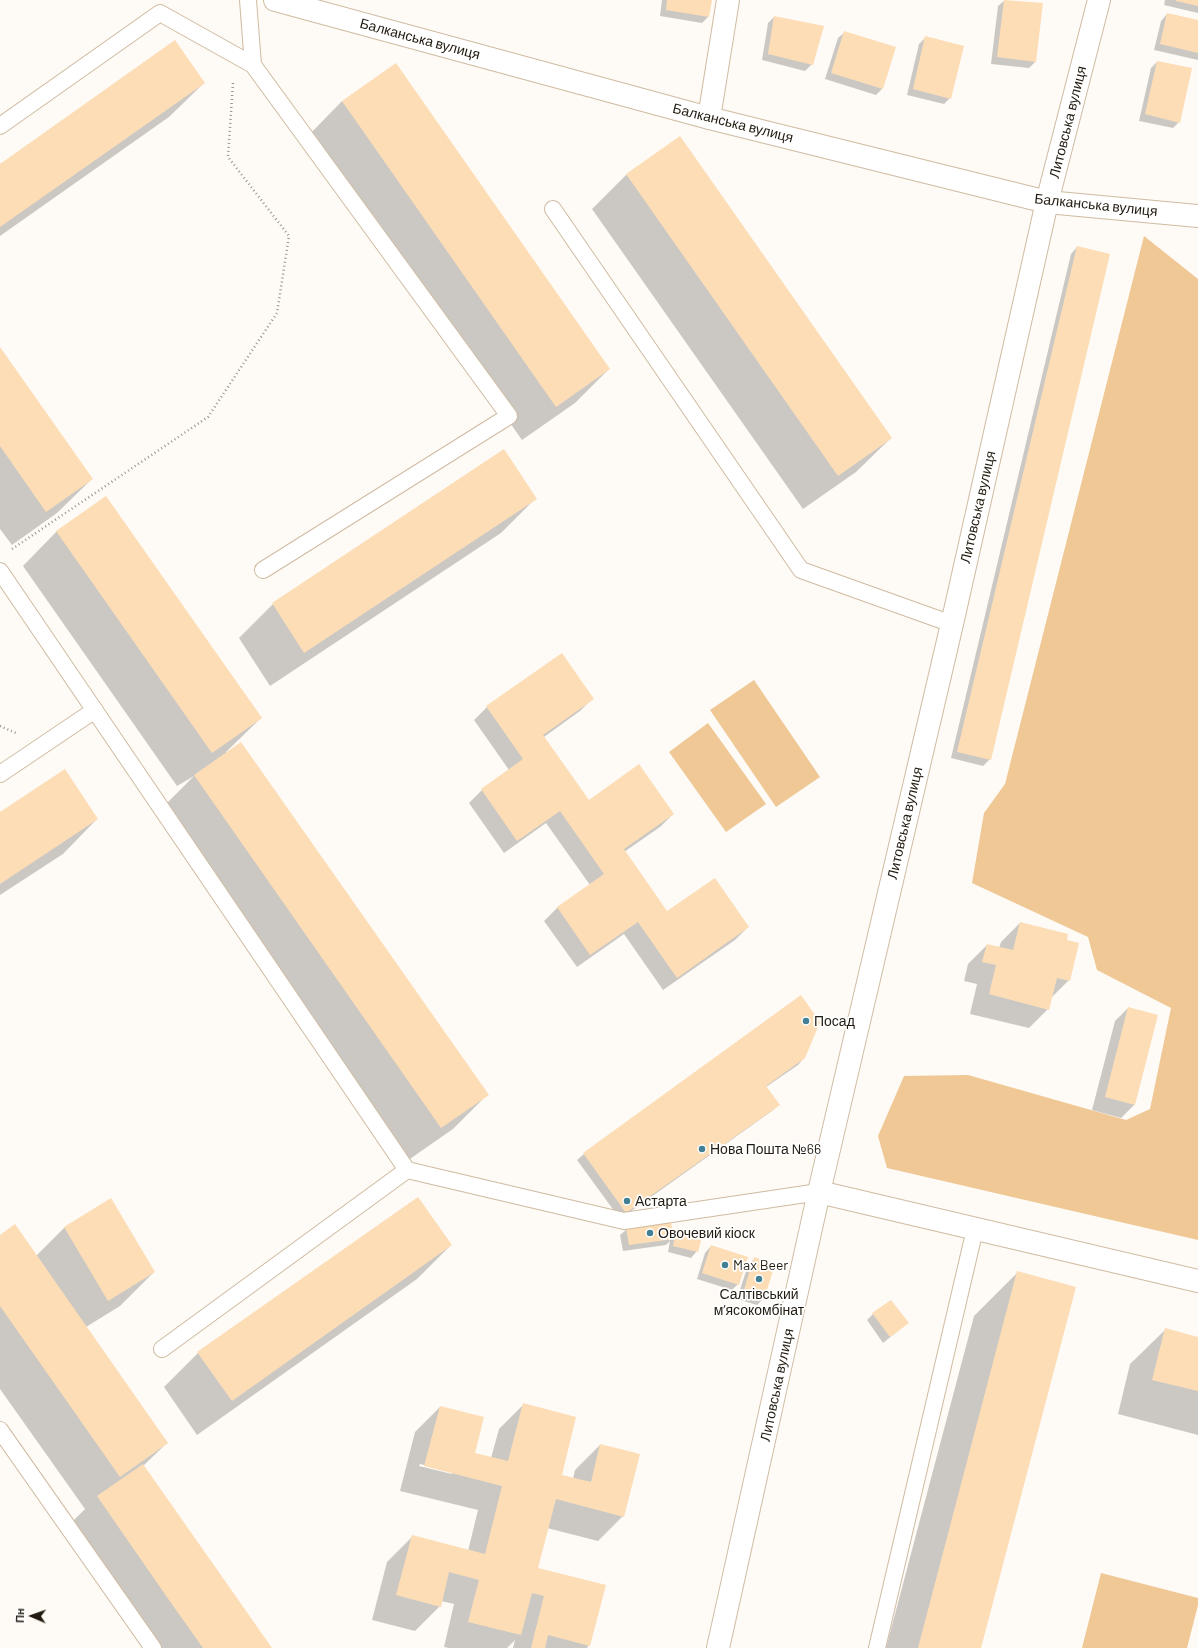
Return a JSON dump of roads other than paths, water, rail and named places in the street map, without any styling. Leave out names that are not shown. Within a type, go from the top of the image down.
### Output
[{"type":"street","name":"Балканська вулиця","points":[[275,0],[709,118],[1047,202],[1198,216]]},
{"type":"street","points":[[709,118],[728,0]]},
{"type":"street","name":"Литовська вулиця","points":[[718,1648],[819,1192],[952,624],[1047,202],[1099,0]]},
{"type":"street","points":[[819,1192],[1198,1280]]},
{"type":"lane","points":[[248,0],[253,65]]},
{"type":"lane","points":[[0,126],[160,13],[253,65],[509,416],[263,570]]},
{"type":"lane","points":[[553,209],[801,570],[952,624]]},
{"type":"lane","points":[[0,571],[407,1170],[624,1220],[819,1192]]},
{"type":"lane","points":[[0,774],[95,710]]},
{"type":"lane","points":[[162,1349],[407,1170]]},
{"type":"lane","points":[[877,1648],[975,1229]]},
{"type":"lane","points":[[0,1430],[153,1648]]},
{"type":"place","name":"Посад","points":[[806,1021]]},
{"type":"place","name":"Нова Пошта №66","points":[[702,1149]]},
{"type":"place","name":"Астарта","points":[[627,1201]]},
{"type":"place","name":"Овочевий кіоск","points":[[650,1233]]},
{"type":"place","name":"Max Beer","points":[[725,1265]]},
{"type":"place","name":"Салтівський мʼясокомбінат","points":[[759,1279]]}]
